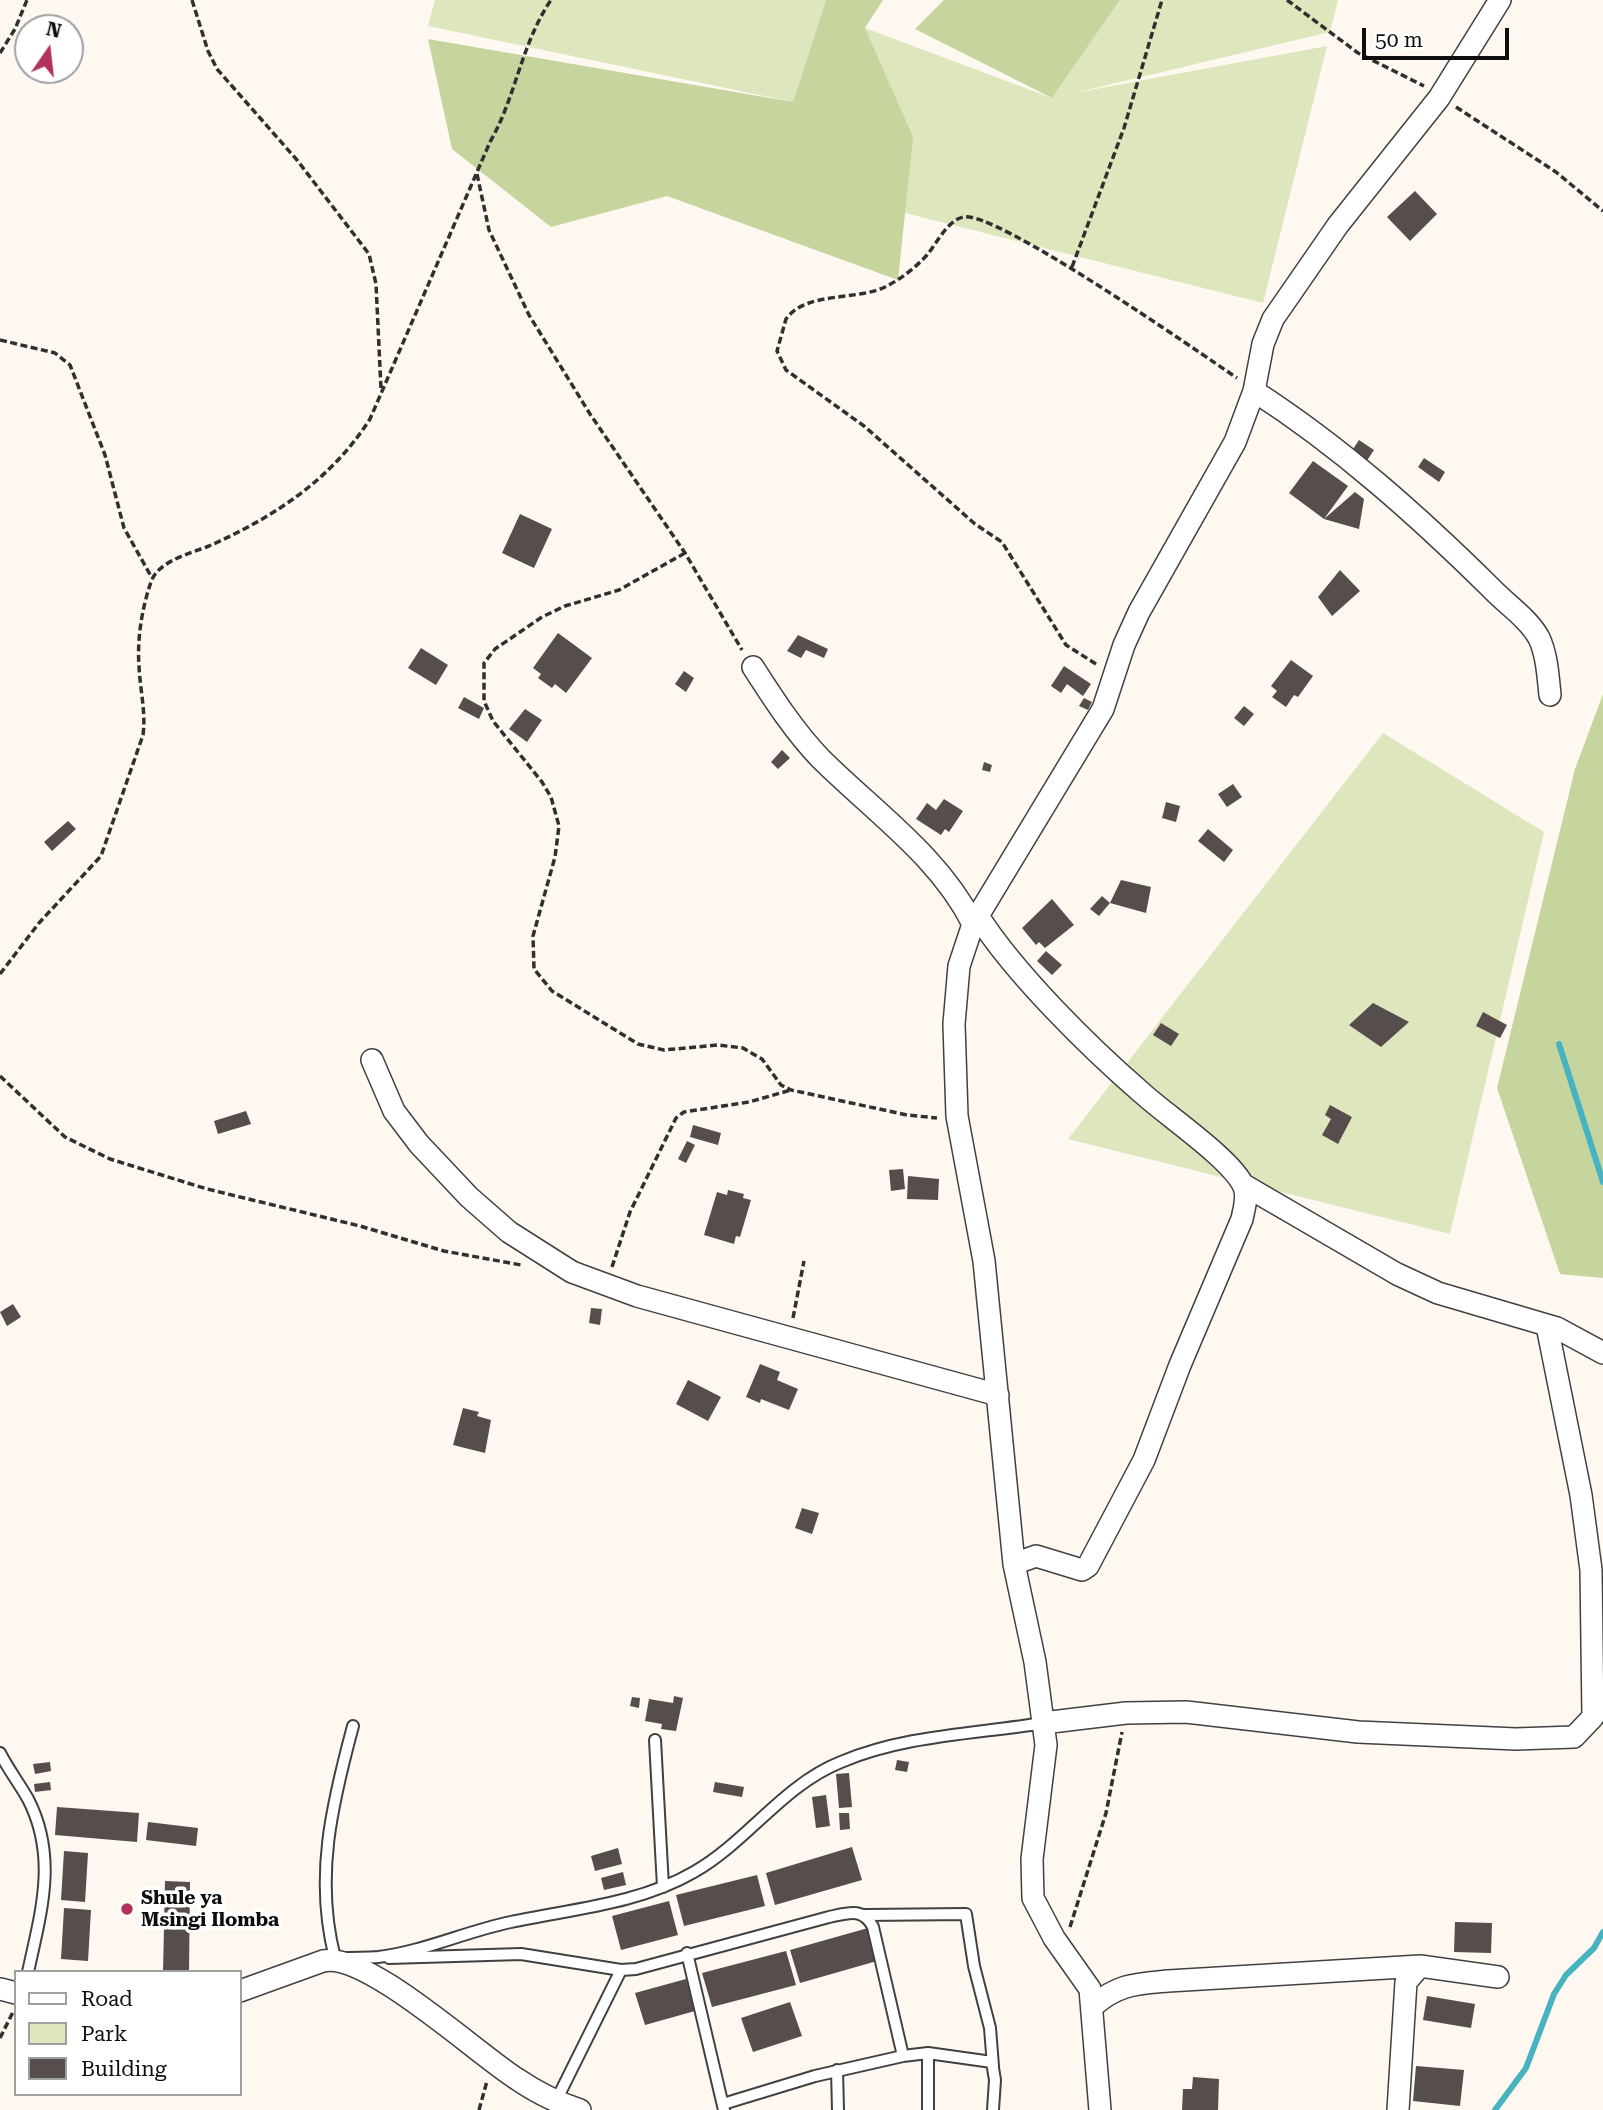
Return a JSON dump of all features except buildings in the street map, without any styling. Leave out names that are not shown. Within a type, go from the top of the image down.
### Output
[{"type":"street","points":[[1100,2110],[1093,2006],[1085,1979],[1037,1910],[1032,1885],[1046,1745],[1035,1662],[1014,1564],[984,1261],[957,1116],[954,1073],[959,966],[975,920],[1103,709],[1124,645],[1139,612],[1235,442],[1254,391],[1263,344],[1273,319],[1338,225],[1439,98],[1500,0]]},
{"type":"street","points":[[1254,391],[1293,415],[1441,537],[1524,619],[1538,636],[1544,653],[1550,695]]},
{"type":"street","points":[[752,667],[818,755],[935,866],[975,920],[1033,984],[1108,1061],[1221,1160],[1244,1185],[1397,1274],[1438,1293],[1547,1326],[1603,1353]]},
{"type":"street","points":[[372,1060],[394,1111],[419,1144],[469,1197],[530,1246],[572,1272],[607,1286],[998,1395]]},
{"type":"street","points":[[1014,1564],[1036,1556],[1082,1570],[1088,1566],[1144,1460],[1183,1356],[1237,1232],[1247,1196],[1244,1185]]},
{"type":"street","points":[[1043,1723],[1126,1713],[1186,1712],[1358,1732],[1516,1739],[1574,1737],[1593,1717],[1591,1570],[1581,1495],[1547,1326]]},
{"type":"street","points":[[242,1989],[335,1958],[353,1963],[389,1984],[492,2062],[556,2101],[580,2110]]},
{"type":"street","points":[[1093,2006],[1110,1991],[1134,1984],[1420,1966],[1498,1977]]},
{"type":"street","points":[[1398,2110],[1406,1982],[1420,1966]]},
{"type":"lane","points":[[379,1957],[509,1922],[618,1900],[663,1886],[692,1873],[727,1851],[802,1785],[843,1761],[911,1740],[1043,1723]]},
{"type":"lane","points":[[354,1726],[333,1800],[325,1856],[327,1912],[335,1958],[433,1958],[521,1954],[621,1970],[647,1966],[687,1953],[848,1913],[966,1914],[974,1966],[990,2028],[993,2110]]},
{"type":"lane","points":[[655,1740],[663,1886]]},
{"type":"lane","points":[[0,1753],[34,1812],[47,1865],[46,1890],[28,1970]]},
{"type":"lane","points":[[865,1915],[873,1927],[903,2056]]},
{"type":"lane","points":[[687,1953],[723,2107],[837,2070],[903,2056],[928,2053],[987,2059],[993,2066]]},
{"type":"lane","points":[[556,2101],[621,1970]]},
{"type":"lane","points":[[928,2053],[928,2110]]},
{"type":"lane","points":[[837,2070],[838,2110]]},
{"type":"path","points":[[0,53],[15,29],[27,0]]},
{"type":"path","points":[[192,0],[208,51],[217,69],[297,160],[369,254],[376,284],[382,392]]},
{"type":"path","points":[[0,974],[39,923],[94,867],[111,833],[143,735],[145,719],[139,641],[152,578],[169,563],[261,520],[316,483],[355,443],[382,392],[504,118],[527,41],[551,0]]},
{"type":"path","points":[[1072,267],[1125,128],[1162,0]]},
{"type":"path","points":[[1287,0],[1358,53],[1415,80],[1439,98],[1478,118],[1556,172],[1603,211]]},
{"type":"path","points":[[477,174],[489,230],[529,315],[590,414],[685,553],[752,667]]},
{"type":"path","points":[[1115,676],[1066,645],[1002,542],[975,524],[864,426],[782,366],[777,351],[781,329],[789,314],[814,302],[867,293],[898,280],[914,269],[949,226],[961,218],[975,217],[1072,267],[1254,391]]},
{"type":"path","points":[[0,340],[55,353],[70,365],[105,454],[124,528],[152,578]]},
{"type":"path","points":[[685,553],[619,590],[565,606],[542,617],[495,649],[484,663],[481,679],[484,701],[493,721],[542,782],[551,797],[559,826],[555,857],[533,936],[534,969],[552,991],[638,1044],[664,1050],[718,1045],[743,1048],[762,1059],[781,1085],[791,1090],[907,1115],[930,1118],[957,1116]]},
{"type":"path","points":[[0,1076],[65,1137],[110,1160],[206,1189],[360,1226],[444,1251],[528,1266]]},
{"type":"path","points":[[607,1286],[630,1212],[676,1118],[684,1112],[748,1102],[791,1090]]},
{"type":"path","points":[[789,1337],[804,1261]]},
{"type":"path","points":[[1064,1951],[1106,1813],[1126,1713]]},
{"type":"path","points":[[0,2038],[14,2011]]},
{"type":"path","points":[[479,2110],[492,2062]]},
{"type":"green space","points":[[435,0],[826,0],[793,102],[428,26]]},
{"type":"green space","points":[[826,0],[883,0],[865,28],[913,137],[898,280],[667,196],[551,227],[452,149],[428,39],[793,102]]},
{"type":"green space","points":[[944,0],[1120,0],[1052,98],[915,29]]},
{"type":"green space","points":[[1120,0],[1338,0],[1330,32],[1074,93],[1327,46],[1263,303],[905,213],[905,120],[865,28],[1052,98]]},
{"type":"green space","points":[[1603,694],[1603,1278],[1560,1274],[1497,1088],[1575,769]]},
{"type":"green space","points":[[1383,733],[1544,832],[1450,1234],[1068,1139]]},
{"type":"waterway","points":[[1559,1044],[1603,1182]]},
{"type":"waterway","points":[[1495,2110],[1526,2068],[1554,1994],[1566,1975],[1594,1948],[1603,1932]]},
{"type":"place","name":"Shule ya Msingi Ilomba","points":[[127,1909]]}]
